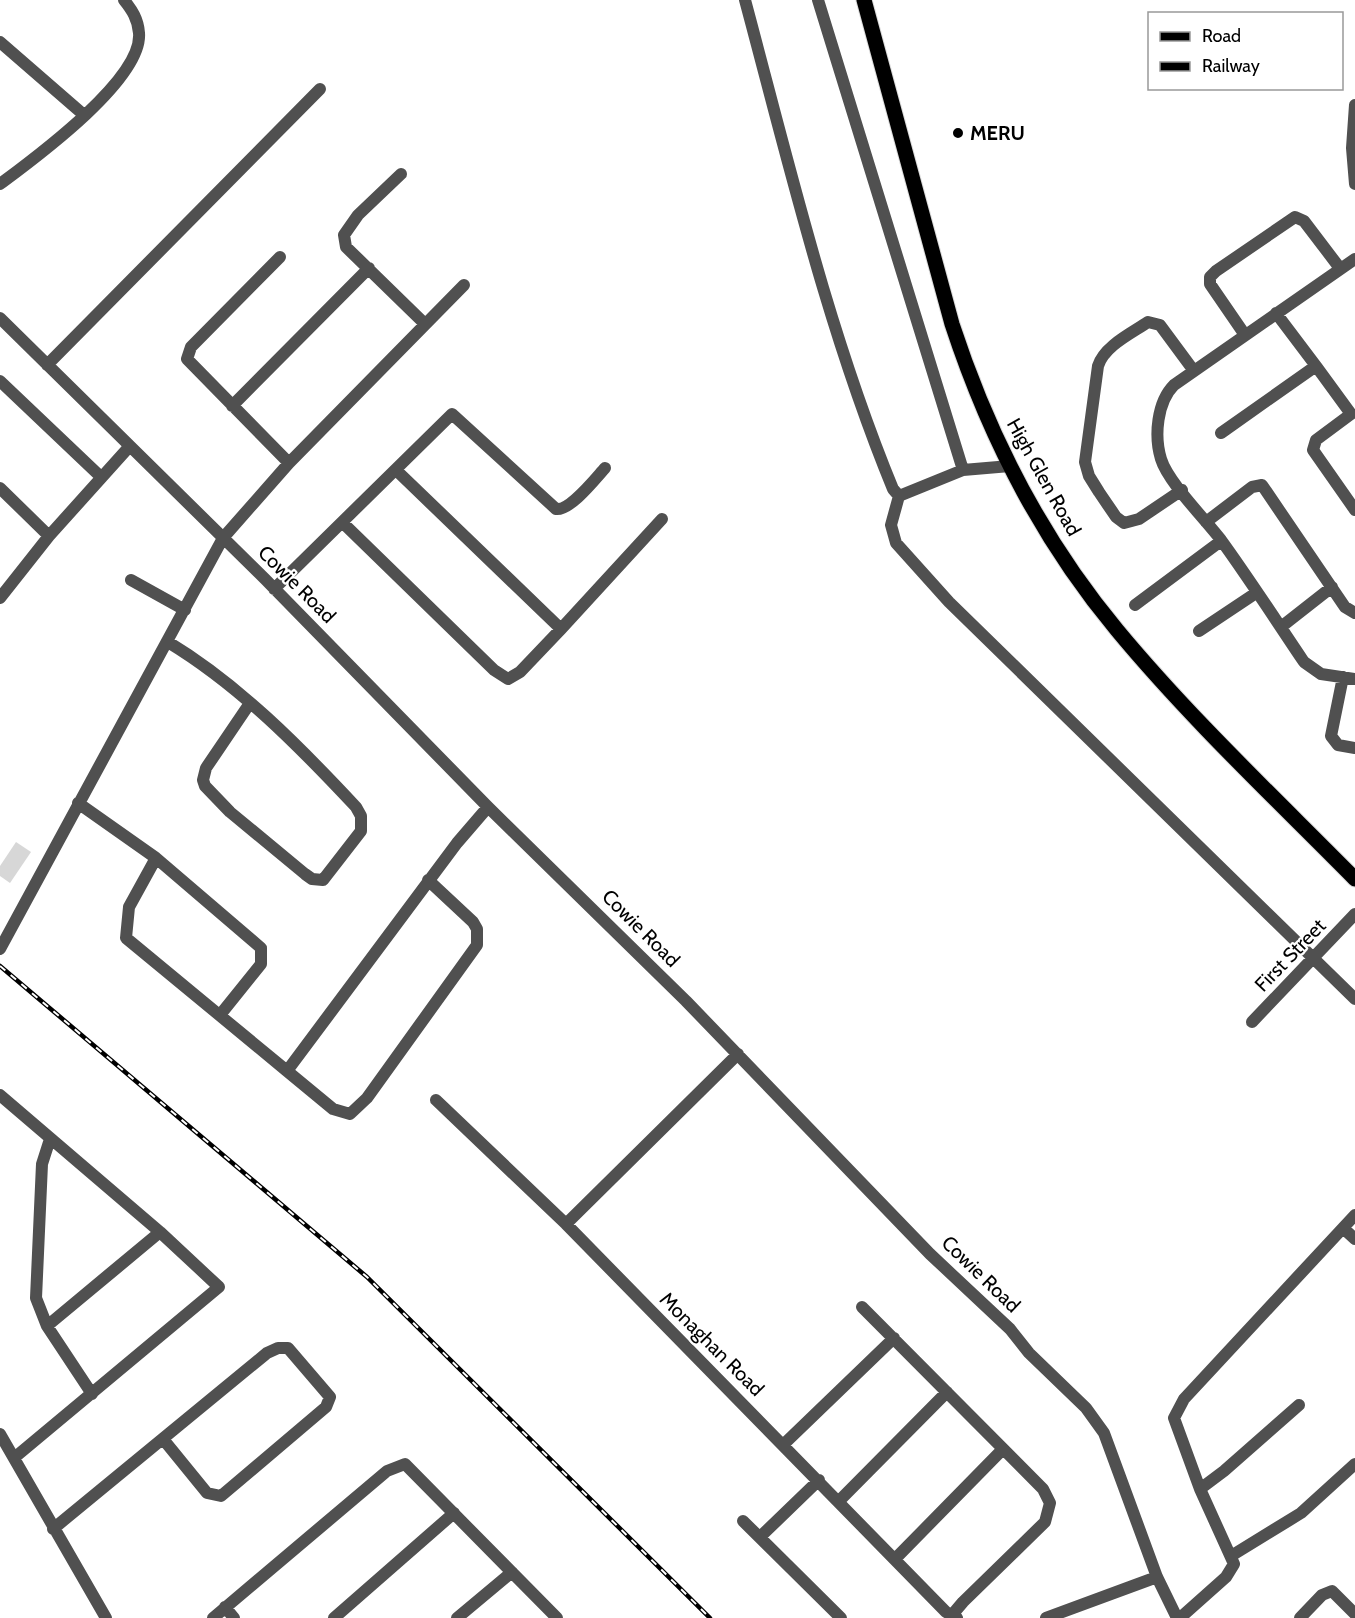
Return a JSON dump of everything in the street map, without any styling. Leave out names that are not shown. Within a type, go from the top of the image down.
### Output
[{"type":"main road","name":"High Glen Road","points":[[864,0],[952,324],[969,372],[1010,466],[1064,557],[1116,628],[1184,706],[1355,879]]},
{"type":"street","points":[[0,184],[39,155],[119,80],[135,56],[139,33],[135,15],[124,0]]},
{"type":"street","points":[[745,0],[806,228],[860,403],[893,489],[899,496]]},
{"type":"street","points":[[818,0],[963,470]]},
{"type":"street","points":[[0,42],[84,115]]},
{"type":"street","points":[[47,365],[320,88]]},
{"type":"street","points":[[1355,105],[1352,148],[1355,184]]},
{"type":"street","points":[[401,174],[358,215],[344,235],[346,247],[425,324]]},
{"type":"street","points":[[1245,335],[1210,284],[1210,277],[1216,271],[1295,217],[1304,221],[1339,267]]},
{"type":"street","points":[[280,257],[191,347],[187,359],[289,463]]},
{"type":"street","points":[[1355,259],[1339,267],[1194,371],[1166,394],[1160,418],[1161,459],[1256,593],[1310,667],[1321,674],[1349,678],[1331,736],[1338,745],[1355,748]]},
{"type":"street","points":[[232,406],[369,268]]},
{"type":"street","points":[[0,949],[223,538],[289,463],[464,285]]},
{"type":"street","points":[[1276,313],[1353,415],[1316,440],[1313,450],[1355,510]]},
{"type":"street","name":"Cowie Road","points":[[0,318],[738,1054],[930,1254],[1010,1329],[1029,1353],[1086,1408],[1109,1445],[1158,1577],[1178,1618]]},
{"type":"street","points":[[1182,490],[1139,519],[1124,523],[1116,517],[1089,476],[1085,453],[1098,366],[1101,358],[1111,348],[1148,322],[1160,325],[1194,371]]},
{"type":"street","points":[[1221,433],[1316,366]]},
{"type":"street","points":[[0,381],[101,477]]},
{"type":"street","points":[[274,589],[344,523],[452,414],[556,509],[561,510],[569,505],[606,468]]},
{"type":"street","points":[[0,598],[49,536],[129,447]]},
{"type":"street","points":[[899,496],[942,481],[963,470],[1010,466]]},
{"type":"street","points":[[396,470],[561,629]]},
{"type":"street","points":[[1206,522],[1252,487],[1262,484],[1345,607],[1355,613]]},
{"type":"street","points":[[0,488],[49,536]]},
{"type":"street","points":[[899,496],[891,525],[896,543],[941,593],[1355,999]]},
{"type":"street","points":[[344,523],[494,670],[508,679],[520,672],[662,519]]},
{"type":"street","points":[[1135,605],[1221,541]]},
{"type":"street","points":[[131,580],[185,610]]},
{"type":"street","points":[[1281,627],[1332,587]]},
{"type":"street","points":[[1199,631],[1256,593]]},
{"type":"street","points":[[168,642],[209,667],[250,703],[337,787],[361,816],[361,831],[356,841],[323,880],[312,879],[305,874],[230,812],[205,786],[203,780],[206,768],[250,703]]},
{"type":"street","points":[[78,802],[156,858],[261,948],[261,964],[220,1015]]},
{"type":"street","points":[[286,1071],[428,880],[488,807]]},
{"type":"street","points":[[156,858],[129,908],[126,938],[338,1113],[350,1114],[367,1098],[477,945],[477,929],[473,922],[428,880]]},
{"type":"street","name":"First Street","points":[[1252,1022],[1355,914]]},
{"type":"street","points":[[566,1224],[738,1054]]},
{"type":"street","points":[[0,1095],[160,1232],[219,1287],[14,1458]]},
{"type":"street","name":"Monaghan Road","points":[[436,1100],[566,1224],[895,1559],[955,1617]]},
{"type":"street","points":[[50,1139],[42,1164],[36,1298],[47,1326],[92,1394]]},
{"type":"street","points":[[1178,1618],[1226,1577],[1233,1566],[1231,1556],[1200,1489],[1174,1418],[1176,1410],[1355,1215]]},
{"type":"street","points":[[1343,1228],[1355,1239]]},
{"type":"street","points":[[47,1326],[160,1232]]},
{"type":"street","points":[[862,1307],[1043,1489],[1050,1503],[1045,1522],[963,1602],[955,1617]]},
{"type":"street","points":[[784,1444],[894,1338]]},
{"type":"street","points":[[53,1529],[267,1353],[278,1348],[288,1348],[330,1397],[326,1407],[221,1496],[207,1493],[163,1439]]},
{"type":"street","points":[[839,1501],[947,1392]]},
{"type":"street","points":[[1200,1489],[1224,1471],[1299,1405]]},
{"type":"street","points":[[0,1434],[106,1618]]},
{"type":"street","points":[[895,1559],[1003,1449]]},
{"type":"street","points":[[213,1618],[397,1465],[405,1464],[557,1618]]},
{"type":"street","points":[[1231,1556],[1301,1513],[1355,1464]]},
{"type":"street","points":[[760,1537],[819,1480]]},
{"type":"street","points":[[334,1618],[454,1513]]},
{"type":"street","points":[[743,1521],[841,1618]]},
{"type":"street","points":[[457,1618],[512,1572]]},
{"type":"street","points":[[1046,1618],[1158,1577]]},
{"type":"street","points":[[1300,1618],[1322,1595],[1332,1591],[1355,1614]]},
{"type":"street","points":[[225,1607],[234,1618]]},
{"type":"shaded area","points":[[16,842],[31,852],[10,883],[0,876],[0,866]]},
{"type":"railway","points":[[0,966],[367,1277],[710,1618]]},
{"type":"place","name":"MERU","points":[[958,133]]}]
